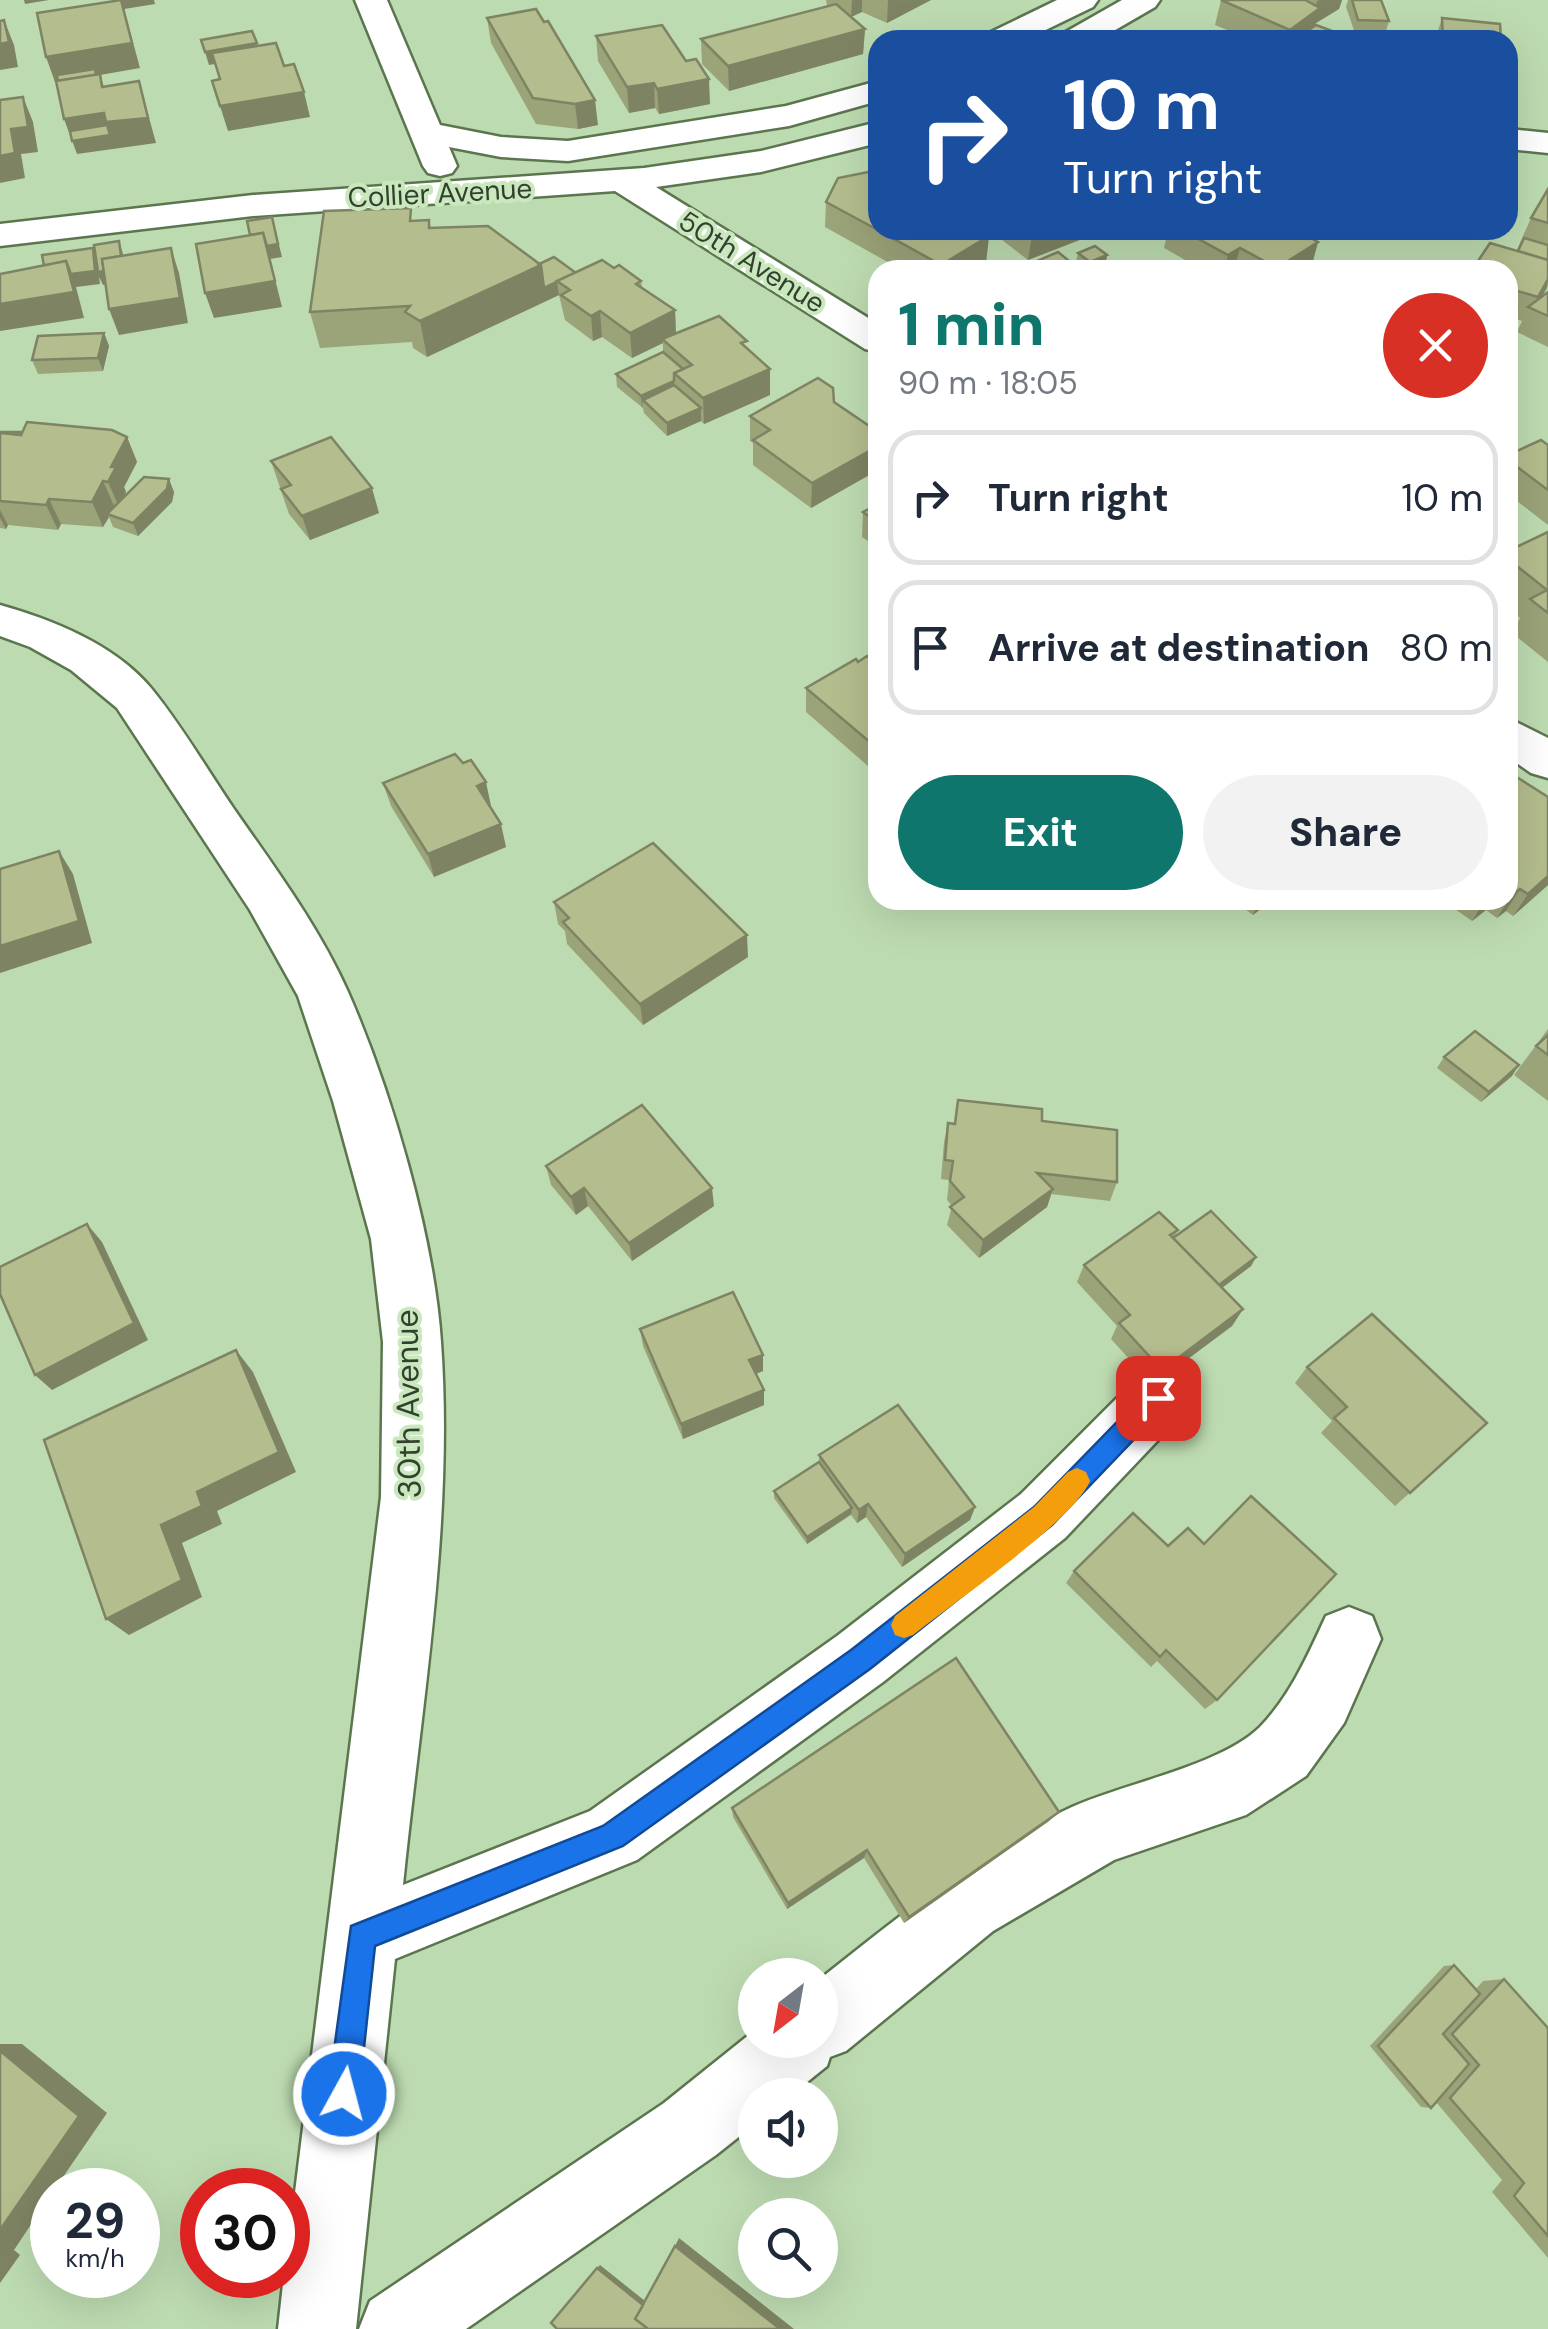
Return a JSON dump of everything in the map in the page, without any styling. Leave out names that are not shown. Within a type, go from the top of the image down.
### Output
[{"type":"street","points":[[371,0],[452,191]]},
{"type":"street","points":[[1020,30],[1082,0]]},
{"type":"street","points":[[1098,30],[1144,0]]},
{"type":"street","points":[[426,132],[500,147],[568,151],[789,116],[868,94]]},
{"type":"street","name":"Collier Avenue","points":[[0,235],[263,203],[626,183],[744,165],[868,134]]},
{"type":"street","points":[[1518,139],[1548,143]]},
{"type":"street","name":"50th Avenue","points":[[626,183],[868,334]]},
{"type":"street","name":"30th Avenue","points":[[0,620],[46,636],[87,659],[133,697],[267,896],[323,993],[360,1101],[398,1239],[412,1342],[412,1497],[316,2329]]},
{"type":"street","points":[[1518,742],[1548,761]]},
{"type":"street","points":[[362,1936],[613,1836],[860,1660],[1043,1516],[1158,1398]]},
{"type":"street","points":[[838,2010],[984,1896],[1093,1833],[1167,1805],[1222,1790],[1282,1752],[1321,1700],[1349,1639]]},
{"type":"street","points":[[398,2329],[690,2129],[779,2058]]},
{"type":"building","points":[[121,0],[132,43],[46,57],[37,13]]},
{"type":"building","points":[[1221,0],[1305,0],[1320,8],[1290,30]]},
{"type":"building","points":[[1352,0],[1381,0],[1389,21],[1358,20]]},
{"type":"building","points":[[836,4],[865,29],[728,66],[701,39]]},
{"type":"building","points":[[536,9],[544,22],[548,21],[595,100],[575,104],[533,98],[487,18]]},
{"type":"building","points":[[1442,18],[1500,24],[1500,30],[1443,30]]},
{"type":"building","points":[[4,20],[9,42],[0,44],[0,21]]},
{"type":"building","points":[[662,25],[686,61],[696,59],[709,79],[657,89],[654,83],[627,87],[596,36]]},
{"type":"building","points":[[252,31],[257,43],[205,52],[201,40]]},
{"type":"building","points":[[276,43],[284,66],[294,64],[304,92],[220,106],[212,81],[220,79],[212,53]]},
{"type":"building","points":[[95,69],[96,75],[58,81],[57,75]]},
{"type":"building","points":[[100,74],[102,87],[139,81],[148,118],[106,122],[104,113],[64,119],[56,81]]},
{"type":"building","points":[[23,97],[28,127],[11,129],[15,153],[0,156],[0,100]]},
{"type":"building","points":[[107,125],[110,135],[72,141],[70,131]]},
{"type":"building","points":[[868,172],[868,225],[826,202],[838,178]]},
{"type":"building","points":[[1548,189],[1548,223],[1531,218]]},
{"type":"building","points":[[411,208],[410,221],[429,220],[429,228],[488,226],[541,265],[420,321],[405,312],[410,306],[310,312],[324,211]]},
{"type":"building","points":[[272,217],[278,244],[267,246],[263,233],[250,235],[247,221]]},
{"type":"building","points":[[263,233],[275,281],[205,293],[196,244]]},
{"type":"building","points":[[1524,238],[1548,245],[1548,260],[1518,251]]},
{"type":"building","points":[[896,240],[982,240],[949,260],[932,260]]},
{"type":"building","points":[[1200,240],[1318,242],[1290,260],[1262,260],[1240,248],[1228,255]]},
{"type":"building","points":[[119,241],[121,256],[102,259],[104,271],[98,272],[94,245]]},
{"type":"building","points":[[1490,243],[1548,260],[1548,279],[1538,297],[1518,291],[1518,260],[1479,260]]},
{"type":"building","points":[[1095,246],[1107,255],[1087,260],[1078,253]]},
{"type":"building","points":[[93,248],[95,271],[71,274],[66,261],[44,266],[42,255]]},
{"type":"building","points":[[171,248],[180,298],[109,309],[102,259]]},
{"type":"building","points":[[1058,252],[1068,260],[1039,260]]},
{"type":"building","points":[[554,257],[576,273],[544,288],[539,264]]},
{"type":"building","points":[[602,260],[614,268],[619,265],[641,281],[636,284],[675,310],[630,333],[600,311],[591,316],[561,295],[570,290],[557,281]]},
{"type":"building","points":[[66,261],[74,292],[0,304],[0,274]]},
{"type":"building","points":[[1548,292],[1548,316],[1528,307]]},
{"type":"building","points":[[719,316],[770,369],[703,398],[674,373],[692,365],[662,339]]},
{"type":"building","points":[[104,333],[98,358],[32,360],[38,336]]},
{"type":"building","points":[[663,352],[683,369],[674,373],[674,381],[641,396],[616,374]]},
{"type":"building","points":[[818,378],[833,388],[834,402],[868,425],[868,452],[812,483],[753,440],[770,430],[750,416]]},
{"type":"building","points":[[674,385],[701,408],[667,423],[643,400]]},
{"type":"building","points":[[27,422],[112,430],[127,437],[111,467],[116,467],[108,482],[103,481],[92,502],[49,499],[46,505],[0,501],[0,433],[21,435]]},
{"type":"building","points":[[331,437],[372,488],[302,516],[281,489],[291,485],[271,461]]},
{"type":"building","points":[[1541,440],[1548,445],[1548,490],[1518,468],[1518,450]]},
{"type":"building","points":[[144,477],[169,479],[167,489],[133,523],[107,514]]},
{"type":"building","points":[[1548,532],[1548,613],[1530,599],[1547,590],[1518,567],[1518,546]]},
{"type":"building","points":[[868,657],[868,741],[806,688],[856,659],[858,662]]},
{"type":"building","points":[[455,754],[463,763],[471,760],[486,782],[477,786],[501,824],[428,854],[383,783]]},
{"type":"building","points":[[1518,778],[1548,797],[1548,876],[1528,894],[1520,889]]},
{"type":"building","points":[[653,843],[747,935],[640,1004],[563,922],[569,918],[554,902]]},
{"type":"building","points":[[59,851],[79,921],[0,946],[0,869]]},
{"type":"building","points":[[1475,1031],[1519,1065],[1489,1092],[1444,1057]]},
{"type":"building","points":[[1548,1035],[1548,1055],[1536,1046]]},
{"type":"building","points":[[958,1100],[1042,1109],[1042,1121],[1117,1130],[1117,1182],[1037,1173],[1053,1189],[983,1240],[950,1207],[964,1197],[950,1181],[953,1161],[945,1160],[948,1123],[955,1124]]},
{"type":"building","points":[[642,1105],[712,1188],[629,1243],[584,1188],[571,1197],[546,1166]]},
{"type":"building","points":[[1211,1211],[1256,1257],[1219,1285],[1173,1238]]},
{"type":"building","points":[[1159,1212],[1178,1230],[1170,1235],[1243,1309],[1162,1370],[1119,1323],[1130,1315],[1084,1265]]},
{"type":"building","points":[[87,1224],[134,1323],[35,1375],[0,1294],[0,1267]]},
{"type":"building","points":[[733,1292],[763,1355],[749,1360],[764,1390],[681,1424],[640,1329]]},
{"type":"building","points":[[1372,1314],[1487,1423],[1410,1493],[1334,1418],[1347,1407],[1307,1367]]},
{"type":"building","points":[[236,1350],[279,1452],[197,1492],[202,1506],[161,1525],[182,1580],[106,1619],[44,1440]]},
{"type":"building","points":[[898,1405],[975,1507],[905,1554],[868,1504],[859,1510],[819,1455]]},
{"type":"building","points":[[819,1462],[852,1508],[807,1537],[774,1491]]},
{"type":"building","points":[[1251,1496],[1336,1574],[1217,1700],[1166,1650],[1160,1657],[1074,1571],[1133,1513],[1168,1546],[1188,1528],[1204,1544]]},
{"type":"building","points":[[956,1658],[1059,1812],[909,1917],[867,1850],[788,1903],[732,1808]]},
{"type":"building","points":[[1454,1965],[1480,1994],[1443,2034],[1469,2064],[1431,2108],[1378,2046]]},
{"type":"building","points":[[1504,1979],[1548,2028],[1548,2236],[1514,2196],[1524,2183],[1450,2098],[1479,2065],[1452,2034]]},
{"type":"building","points":[[0,2051],[79,2116],[43,2168],[30,2168],[30,2187],[0,2230]]},
{"type":"building","points":[[675,2246],[780,2329],[648,2329],[635,2319]]},
{"type":"building","points":[[597,2268],[643,2305],[635,2319],[648,2329],[557,2329],[551,2323]]},
{"type":"slow traffic","points":[[904,1625],[1043,1516],[1077,1481]]},
{"type":"route","points":[[344,2094],[362,1936],[613,1836],[860,1660],[1043,1516],[1158,1398]]}]
